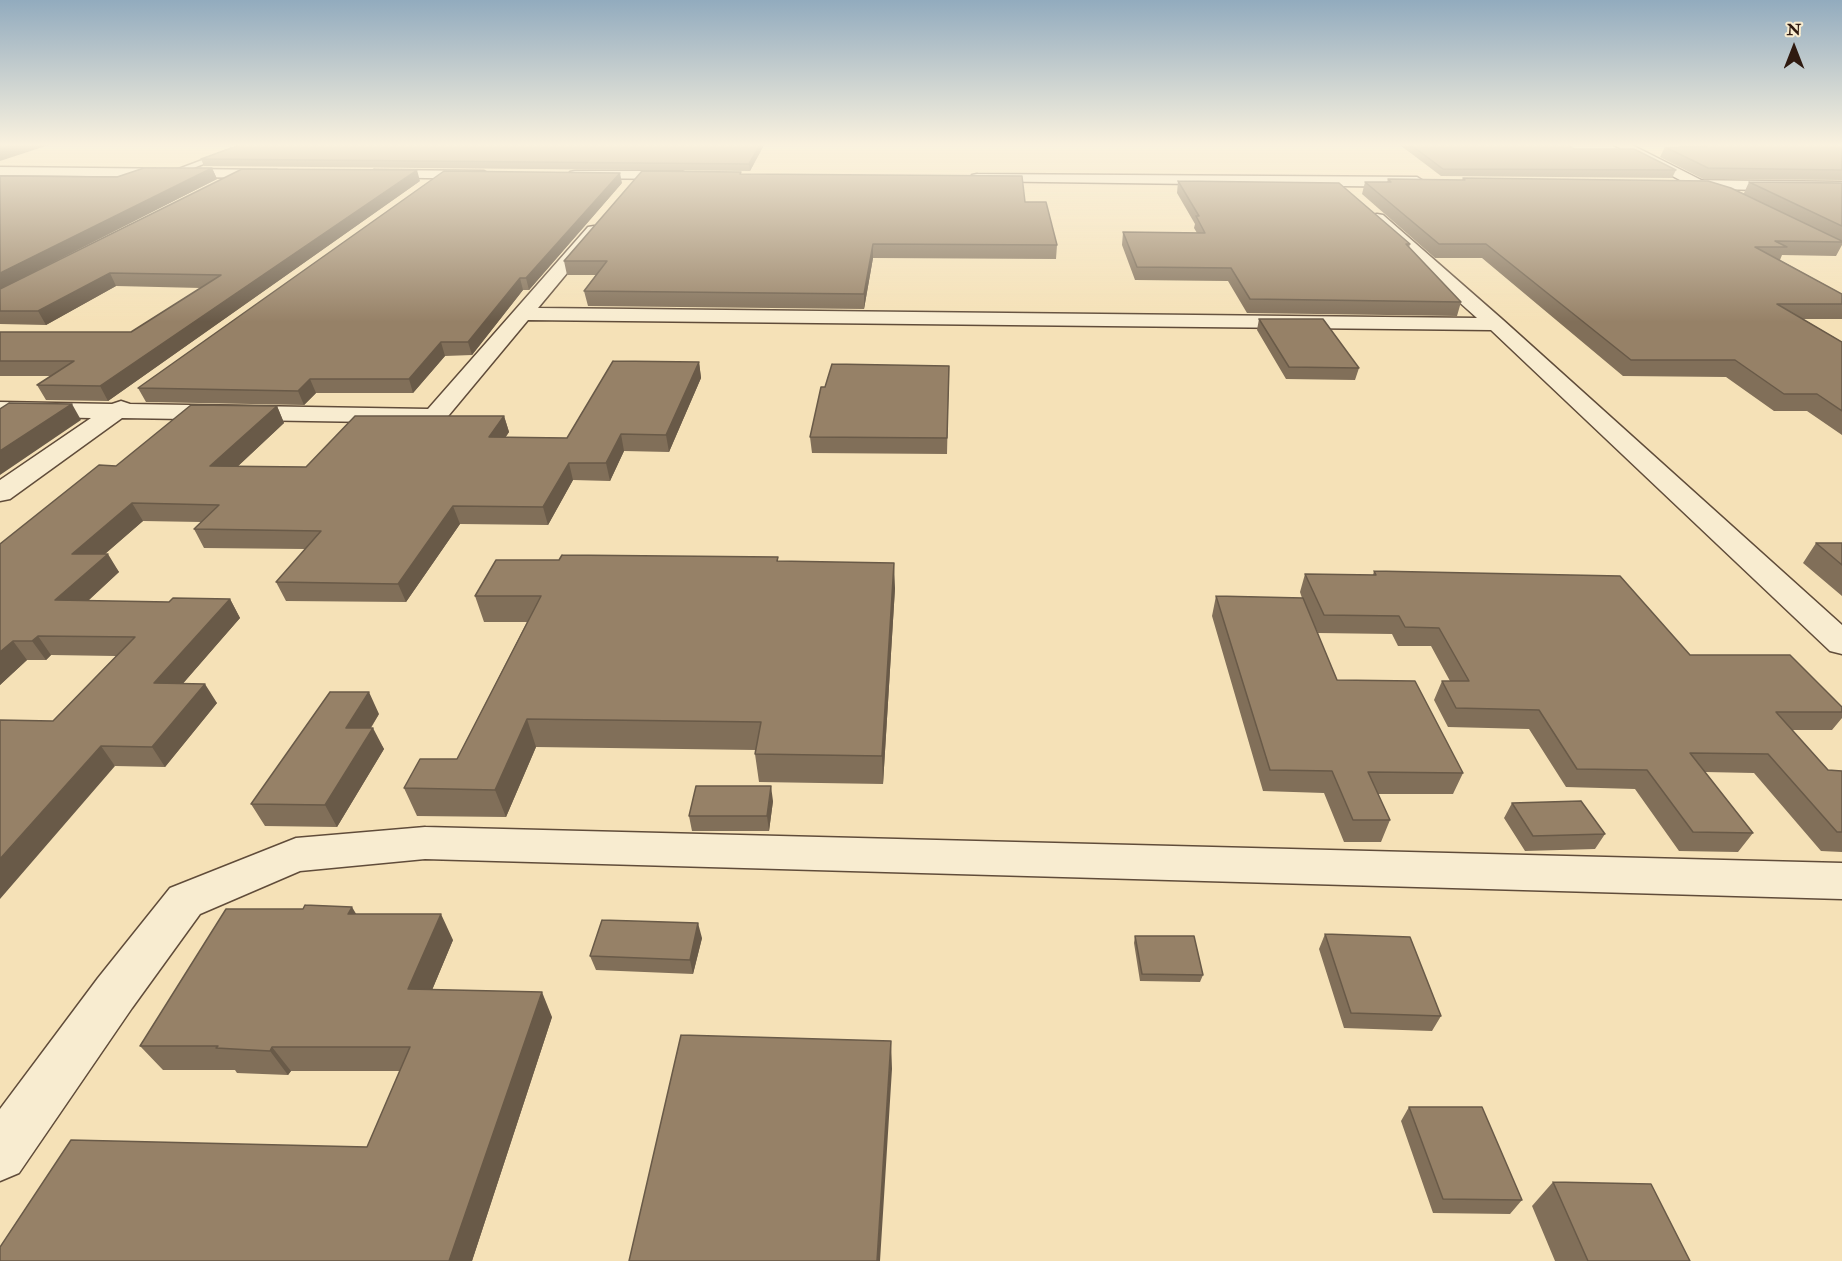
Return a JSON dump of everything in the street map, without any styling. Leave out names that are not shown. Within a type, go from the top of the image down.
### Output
[{"type":"street","points":[[1360,204],[1496,324],[1842,643]]},
{"type":"street","points":[[0,409],[435,416],[604,219]]},
{"type":"street","points":[[523,314],[1496,324]]},
{"type":"street","points":[[0,494],[145,390]]},
{"type":"street","points":[[0,1154],[115,993],[185,901],[296,855],[425,843],[1842,881]]},
{"type":"building","points":[[0,204],[140,204],[0,273]]},
{"type":"building","points":[[172,204],[367,204],[100,386],[37,385],[74,361],[0,361],[0,332],[131,332],[221,275],[110,273],[38,311],[0,311],[0,289]]},
{"type":"building","points":[[398,204],[592,204],[526,278],[520,278],[468,342],[441,342],[409,379],[310,379],[298,391],[138,388]]},
{"type":"building","points":[[614,204],[1046,204],[1057,245],[873,244],[864,294],[584,291],[607,261],[564,261]]},
{"type":"building","points":[[1192,204],[1363,204],[1410,244],[1406,244],[1461,302],[1250,299],[1231,268],[1137,267],[1123,232],[1205,233],[1196,216],[1199,216]]},
{"type":"building","points":[[1391,204],[1764,204],[1842,241],[1775,241],[1787,247],[1755,247],[1842,294],[1842,304],[1777,304],[1842,342],[1842,411],[1817,394],[1784,394],[1735,360],[1631,360],[1486,244],[1439,244]]},
{"type":"building","points":[[1795,204],[1842,204],[1842,226]]},
{"type":"building","points":[[1259,319],[1323,319],[1359,368],[1289,367]]},
{"type":"building","points":[[613,361],[699,362],[666,435],[621,434],[606,463],[569,463],[543,507],[453,506],[398,584],[276,582],[321,531],[194,529],[219,505],[132,503],[72,554],[108,554],[55,600],[169,602],[173,598],[230,599],[154,683],[205,684],[152,747],[101,746],[0,859],[0,720],[53,721],[135,637],[38,636],[32,641],[13,641],[0,652],[0,544],[99,465],[116,466],[191,405],[277,406],[210,466],[306,467],[355,416],[504,416],[489,437],[567,438]]},
{"type":"building","points":[[832,364],[949,366],[947,438],[810,437],[821,387],[825,387]]},
{"type":"building","points":[[9,403],[72,404],[0,451],[0,409]]},
{"type":"building","points":[[1816,543],[1842,543],[1842,565]]},
{"type":"building","points":[[562,555],[778,557],[777,561],[894,563],[882,756],[755,754],[761,722],[527,719],[495,790],[404,788],[420,759],[457,759],[541,596],[475,596],[496,560],[559,560]]},
{"type":"building","points":[[1374,571],[1620,576],[1690,655],[1790,655],[1842,707],[1842,712],[1776,712],[1828,770],[1842,771],[1842,832],[1837,832],[1768,754],[1690,753],[1753,833],[1693,832],[1647,770],[1577,769],[1539,710],[1456,708],[1442,681],[1469,681],[1439,628],[1405,627],[1399,616],[1324,615],[1305,574],[1376,575]]},
{"type":"building","points":[[1216,596],[1303,598],[1337,680],[1415,681],[1463,773],[1368,772],[1390,820],[1353,820],[1332,771],[1270,770]]},
{"type":"building","points":[[330,692],[369,692],[346,728],[373,728],[325,805],[251,804]]},
{"type":"building","points":[[696,786],[771,786],[767,816],[689,816]]},
{"type":"building","points":[[1581,801],[1605,834],[1533,836],[1512,803]]},
{"type":"building","points":[[305,905],[352,907],[348,914],[441,914],[408,989],[542,992],[449,1261],[0,1261],[0,1247],[71,1140],[367,1147],[410,1047],[272,1047],[270,1051],[216,1048],[218,1046],[140,1046],[226,909],[303,909]]},
{"type":"building","points":[[602,920],[698,923],[690,960],[590,956]]},
{"type":"building","points":[[1325,934],[1410,937],[1441,1016],[1351,1013]]},
{"type":"building","points":[[1135,936],[1194,936],[1203,975],[1142,974]]},
{"type":"building","points":[[681,1035],[891,1041],[877,1261],[629,1261]]},
{"type":"building","points":[[1409,1107],[1482,1107],[1522,1200],[1443,1199]]},
{"type":"building","points":[[1553,1182],[1651,1184],[1690,1261],[1588,1261]]}]
